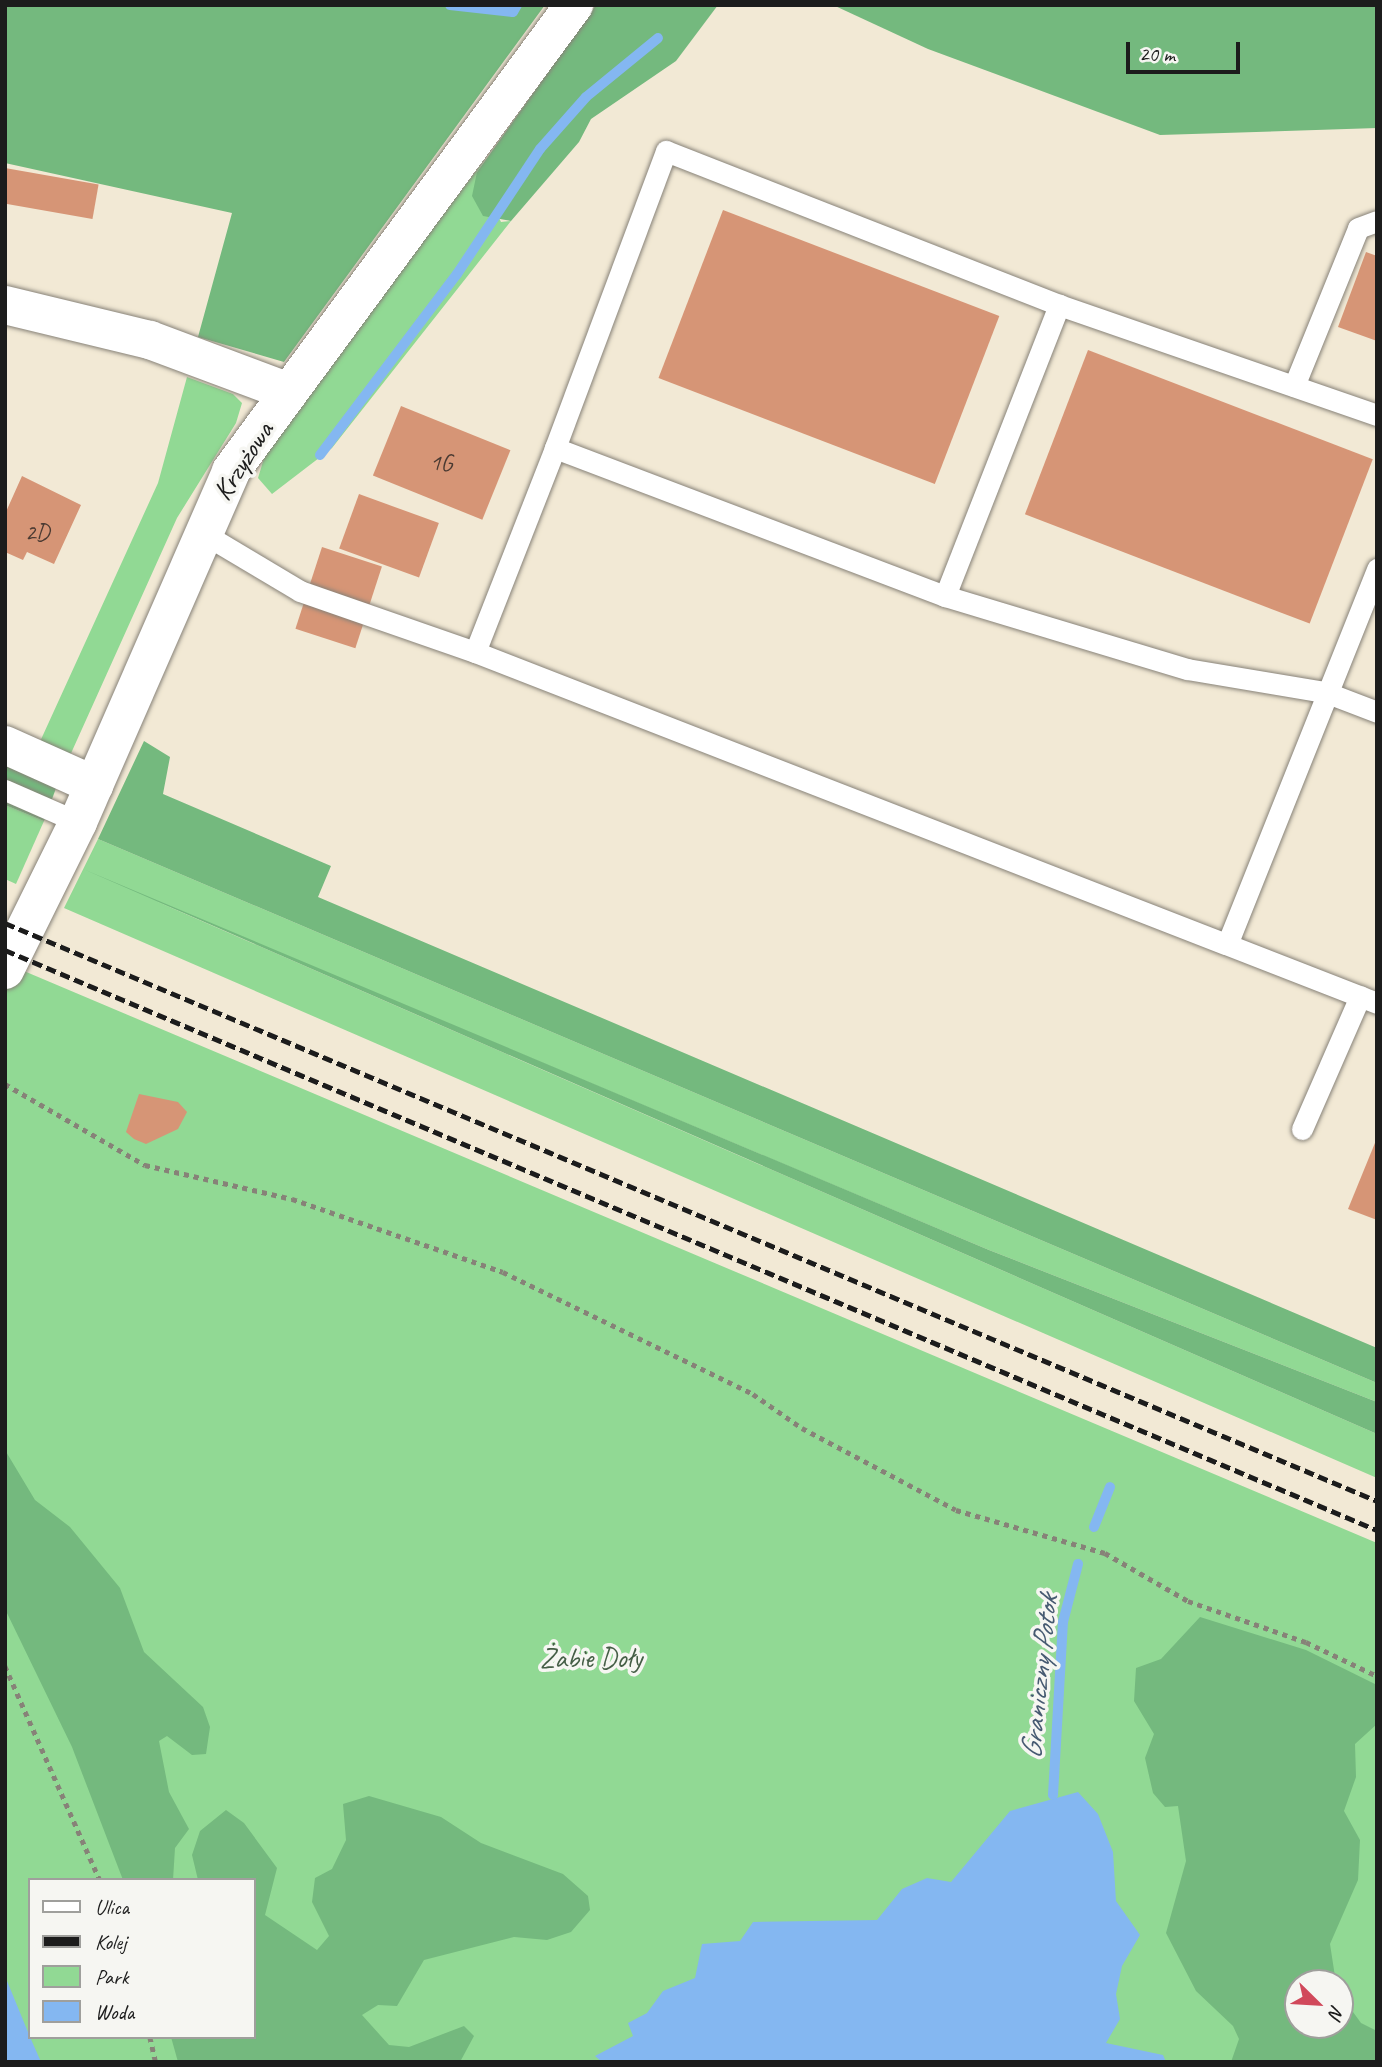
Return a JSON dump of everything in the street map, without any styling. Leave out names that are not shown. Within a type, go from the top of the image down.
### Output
[{"type":"street","name":"Krzyżowa","points":[[5,970],[78,821],[201,532],[231,471],[574,5]]},
{"type":"street","points":[[5,305],[150,340],[289,392]]},
{"type":"street","points":[[5,745],[93,785]]},
{"type":"lane","points":[[475,652],[666,151],[1059,305],[1377,415]]},
{"type":"lane","points":[[1294,386],[1358,228],[1377,221]]},
{"type":"lane","points":[[945,596],[1059,305]]},
{"type":"lane","points":[[555,448],[945,596],[1187,668],[1325,692],[1377,712]]},
{"type":"lane","points":[[201,532],[300,591],[475,652],[1228,942],[1368,999],[1302,1129]]},
{"type":"lane","points":[[1228,942],[1325,692],[1377,569]]},
{"type":"lane","points":[[5,790],[78,821]]},
{"type":"path","points":[[5,1084],[145,1164],[292,1199],[503,1272],[753,1394],[802,1428],[956,1510],[1105,1553],[1188,1601],[1306,1642],[1377,1676]]},
{"type":"path","points":[[5,1666],[99,1878]]},
{"type":"path","points":[[150,2039],[156,2062]]},
{"type":"green space","points":[[5,5],[545,5],[284,362],[198,337],[232,213],[5,163]]},
{"type":"green space","points":[[596,5],[718,5],[676,61],[591,119],[579,142],[511,221],[483,216],[472,196],[477,172]]},
{"type":"green space","points":[[833,5],[1377,5],[1377,128],[1160,135],[928,49]]},
{"type":"green space","points":[[486,158],[477,172],[501,222],[511,221],[332,448],[272,494],[258,478],[268,445]]},
{"type":"green space","points":[[187,377],[233,394],[242,403],[236,423],[177,518],[68,760],[38,746],[158,483]]},
{"type":"green space","points":[[144,741],[170,757],[163,794],[331,866],[318,897],[1377,1348],[1377,1383],[98,839]]},
{"type":"green space","points":[[5,755],[59,780],[44,821],[5,805]]},
{"type":"green space","points":[[5,805],[44,821],[16,884],[5,879]]},
{"type":"green space","points":[[98,839],[1377,1383],[1377,1402],[989,1250],[156,901],[1377,1434],[1377,1478],[64,908]]},
{"type":"green space","points":[[83,869],[989,1250],[1377,1402],[1377,1434]]},
{"type":"green space","name":"Żabie Doły","points":[[5,963],[1377,1543],[1377,2062],[5,2062]]},
{"type":"green space","points":[[5,1450],[35,1500],[70,1527],[120,1588],[144,1652],[203,1707],[210,1727],[206,1754],[192,1755],[167,1736],[159,1741],[169,1792],[189,1829],[175,1848],[173,1878],[122,1878],[72,1747],[5,1609]]},
{"type":"green space","points":[[1200,1617],[1306,1650],[1377,1685],[1377,1724],[1355,1744],[1356,1777],[1344,1811],[1360,1840],[1358,1880],[1330,1944],[1334,1969],[1284,1969],[1284,2039],[1354,2039],[1354,2013],[1361,2023],[1377,2031],[1377,2062],[1231,2062],[1239,2039],[1233,2026],[1196,1991],[1166,1933],[1186,1861],[1178,1806],[1165,1807],[1153,1793],[1145,1758],[1154,1734],[1134,1701],[1136,1668],[1161,1659]]},
{"type":"green space","points":[[369,1796],[441,1817],[481,1843],[563,1874],[588,1896],[590,1910],[571,1932],[547,1940],[514,1937],[424,1960],[397,2006],[378,2005],[362,2015],[389,2045],[409,2047],[464,2026],[474,2036],[460,2062],[178,2062],[172,2039],[256,2039],[256,1878],[198,1878],[192,1855],[200,1831],[226,1810],[244,1823],[277,1868],[265,1915],[317,1950],[329,1936],[312,1902],[315,1878],[332,1869],[346,1840],[343,1804]]},
{"type":"water","points":[[1078,1792],[1098,1814],[1113,1852],[1116,1901],[1140,1935],[1122,1966],[1116,1994],[1120,2019],[1106,2043],[1163,2055],[1166,2062],[602,2062],[595,2056],[633,2036],[628,2023],[647,2013],[663,1991],[695,1978],[702,1944],[740,1941],[753,1922],[877,1920],[902,1889],[927,1878],[951,1882],[1010,1811]]},
{"type":"water","points":[[5,1976],[28,2032],[28,2039],[31,2039],[41,2062],[5,2062]]},
{"type":"building","points":[[5,168],[99,184],[92,219],[5,204]]},
{"type":"building","points":[[723,210],[999,316],[935,484],[658,378]]},
{"type":"building","points":[[1366,252],[1377,256],[1377,341],[1338,327]]},
{"type":"building","points":[[1088,350],[1373,459],[1310,624],[1025,514]]},
{"type":"building","points":[[401,406],[510,450],[482,520],[373,476]]},
{"type":"building","points":[[22,476],[81,505],[54,564],[27,552],[23,560],[5,552],[5,514]]},
{"type":"building","points":[[359,494],[439,523],[419,578],[339,549]]},
{"type":"building","points":[[322,547],[382,566],[355,648],[295,629]]},
{"type":"building","points":[[139,1094],[178,1102],[187,1112],[178,1129],[146,1144],[126,1132]]},
{"type":"building","points":[[1377,1138],[1377,1220],[1348,1209]]},
{"type":"waterway","points":[[450,5],[513,12],[517,5]]},
{"type":"waterway","points":[[320,455],[457,274],[540,149],[586,97],[658,38]]},
{"type":"waterway","name":"Graniczny Potok","points":[[1094,1527],[1110,1487]]},
{"type":"waterway","name":"Graniczny Potok","points":[[1053,1795],[1063,1622],[1078,1564]]},
{"type":"railway","points":[[5,923],[1377,1501]]},
{"type":"railway","points":[[5,950],[1377,1530]]}]
